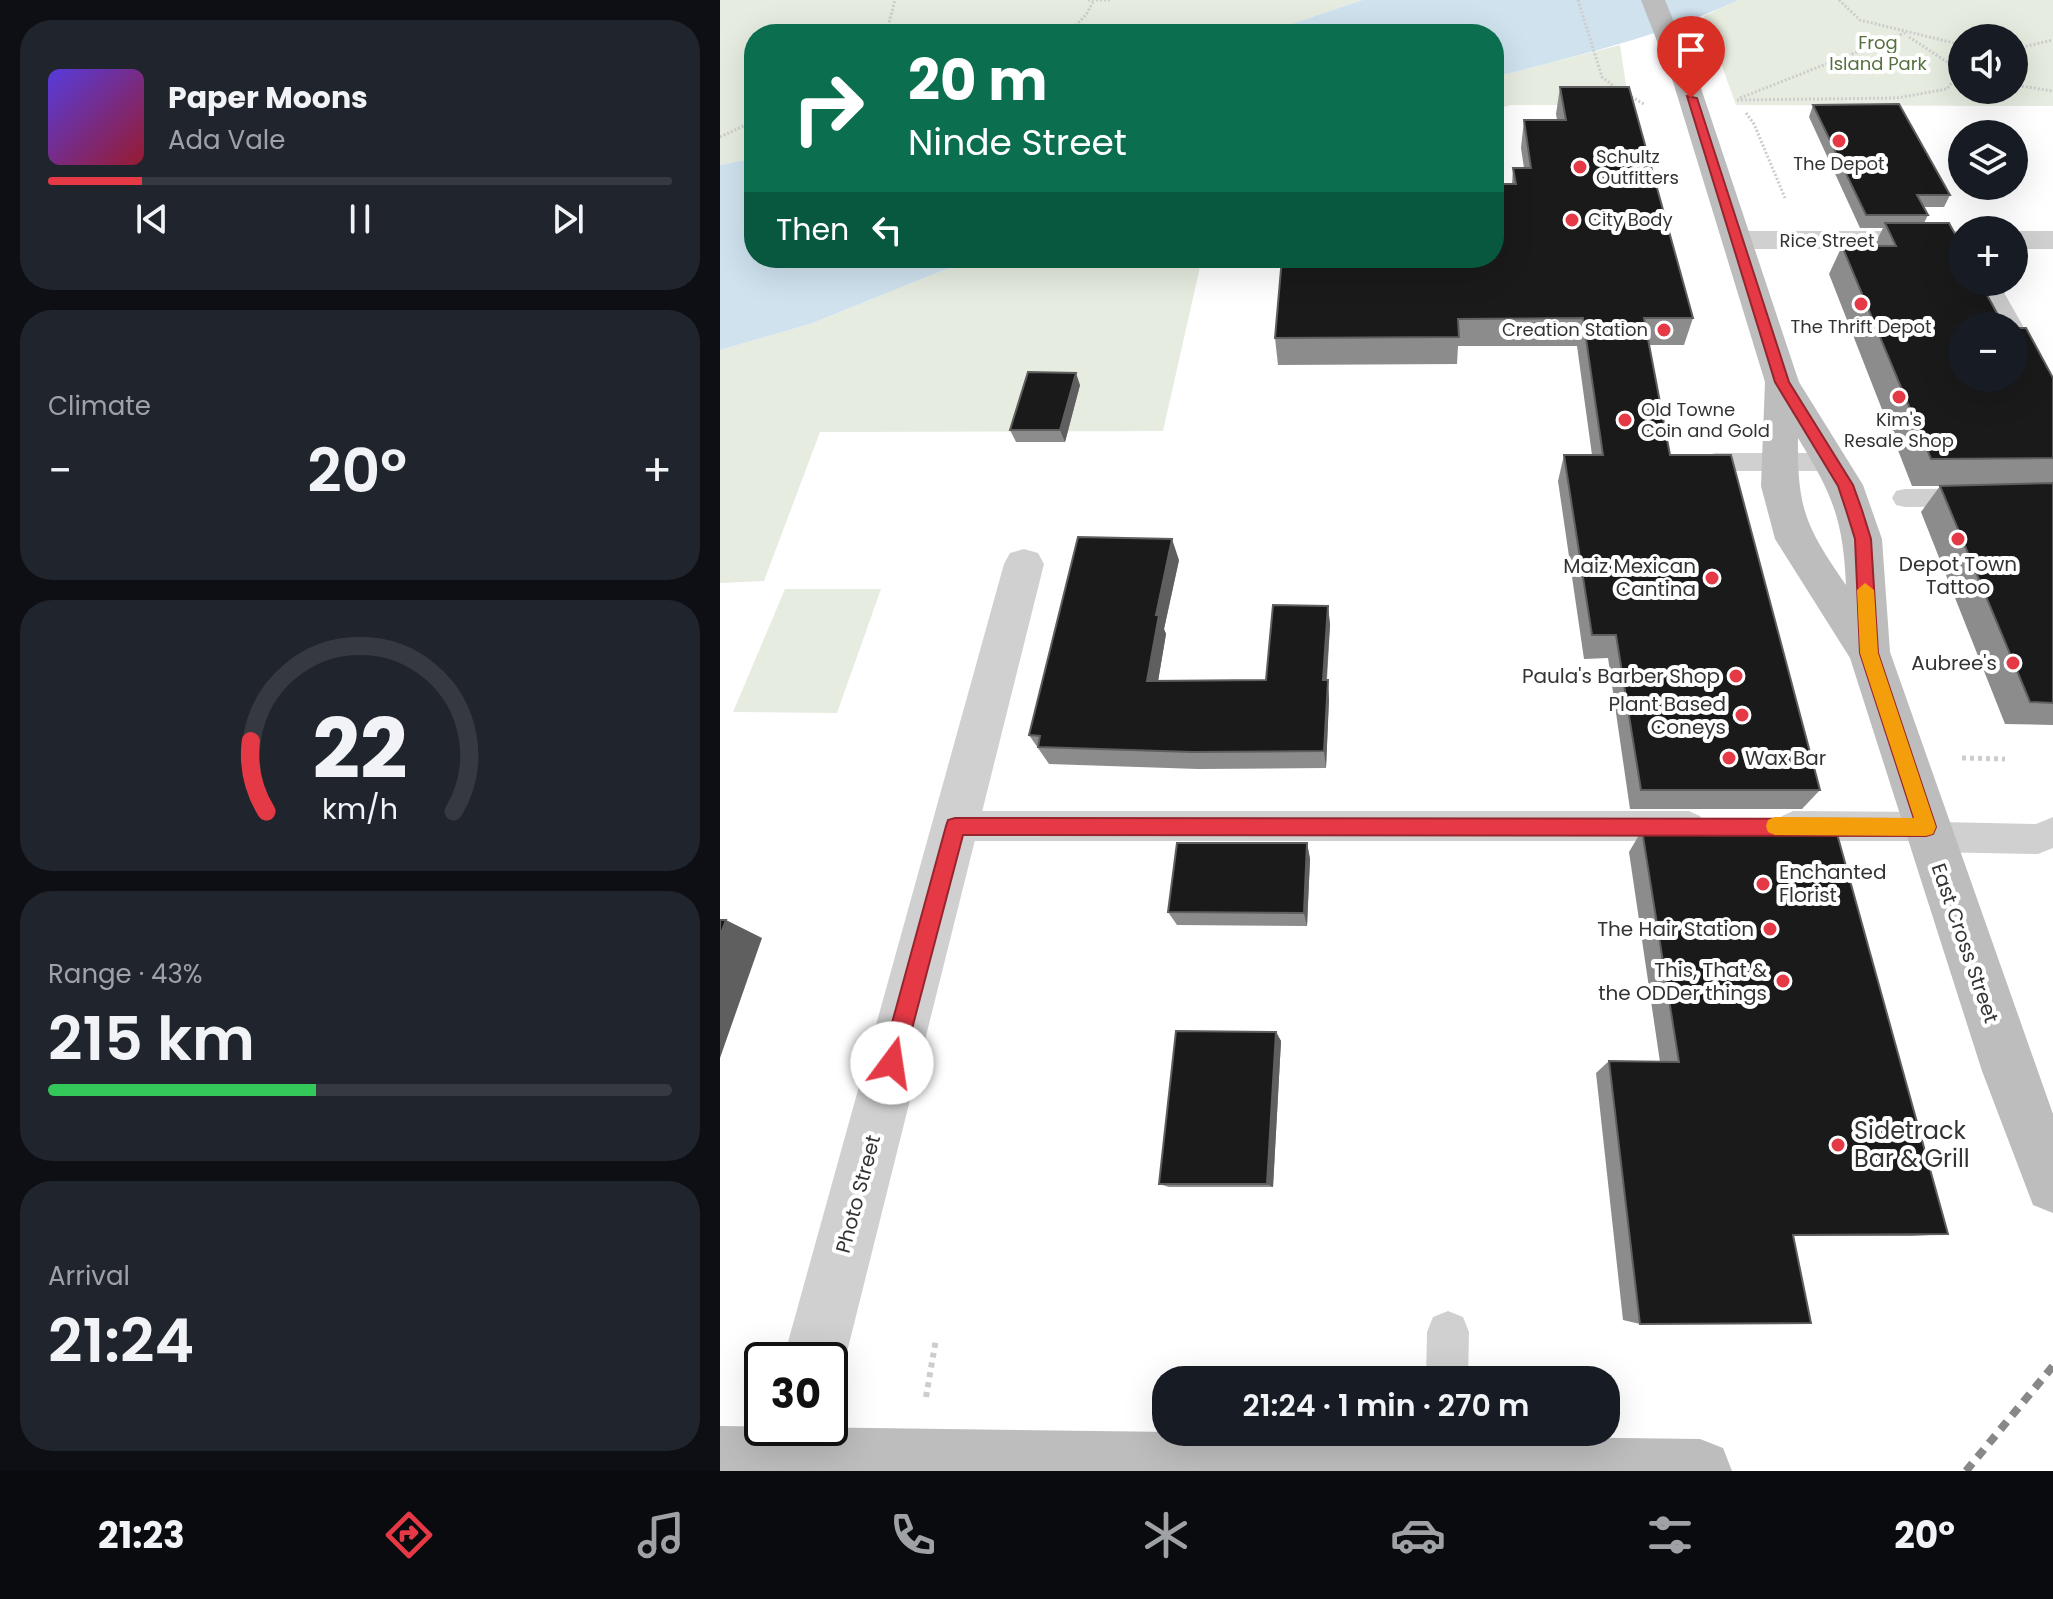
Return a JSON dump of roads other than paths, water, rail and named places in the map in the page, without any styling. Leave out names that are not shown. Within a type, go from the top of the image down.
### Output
[{"type":"street","name":"East Cross Street","points":[[1653,0],[1687,85],[1782,382],[1845,485],[1863,539],[1869,653]]},
{"type":"street","name":"Rice Street","points":[[1739,240],[1948,240]]},
{"type":"street","points":[[2028,240],[2053,240]]},
{"type":"street","name":"East Cross Street","points":[[1782,382],[1779,486],[1794,539],[1869,653],[2009,1071],[2053,1185]]},
{"type":"street","name":"Photo Street","points":[[819,1342],[1024,564]]},
{"type":"street","points":[[720,1458],[789,1452],[1419,1457],[1700,1471]]},
{"type":"lane","points":[[1715,462],[1830,462]]},
{"type":"lane","points":[[1905,498],[2053,497]]},
{"type":"lane","points":[[955,826],[1721,826]]},
{"type":"lane","points":[[1769,826],[2038,839],[2053,832]]},
{"type":"lane","points":[[1447,1366],[1448,1332]]},
{"type":"water","points":[[1362,0],[1739,0],[1649,35],[1504,74],[1504,24],[1291,24]]},
{"type":"water","points":[[744,160],[744,268],[949,268],[810,324],[720,350],[720,165]]},
{"type":"railway","points":[[1966,1471],[2053,1366]]},
{"type":"place","name":"The Depot","points":[[1839,141]]},
{"type":"place","name":"Schultz Outfitters","points":[[1580,167]]},
{"type":"place","name":"City Body","points":[[1572,220]]},
{"type":"place","name":"The Thrift Depot","points":[[1861,304]]},
{"type":"place","name":"Creation Station","points":[[1664,330]]},
{"type":"place","name":"Kim's Resale Shop","points":[[1899,397]]},
{"type":"place","name":"Old Towne Coin and Gold","points":[[1625,420]]},
{"type":"place","name":"Depot Town Tattoo","points":[[1958,539]]},
{"type":"place","name":"Maiz Mexican Cantina","points":[[1712,578]]},
{"type":"place","name":"Aubree's","points":[[2013,663]]},
{"type":"place","name":"Paula's Barber Shop","points":[[1736,676]]},
{"type":"place","name":"Plant Based Coneys","points":[[1742,715]]},
{"type":"place","name":"Wax Bar","points":[[1729,758]]},
{"type":"place","name":"Enchanted Florist","points":[[1763,884]]},
{"type":"place","name":"The Hair Station","points":[[1770,929]]},
{"type":"place","name":"This, That & the ODDer things","points":[[1783,981]]},
{"type":"place","name":"Sidetrack Bar & Grill","points":[[1838,1145]]},
{"type":"park label","name":"Frog Island Park","points":[[1878,53]]}]
